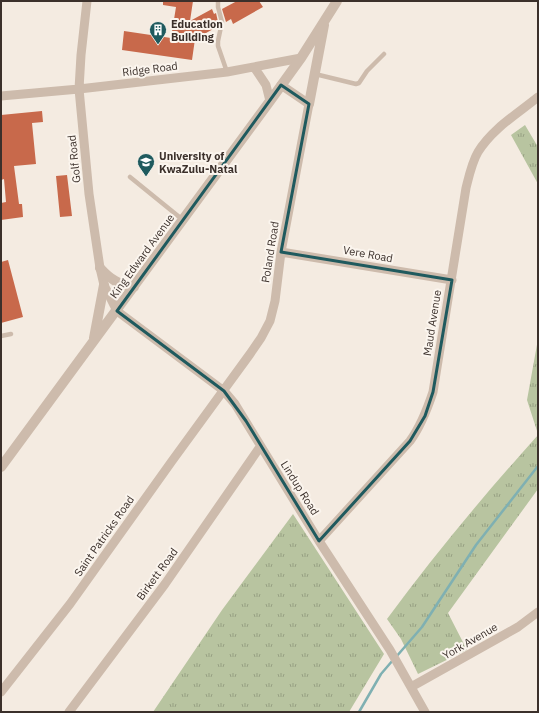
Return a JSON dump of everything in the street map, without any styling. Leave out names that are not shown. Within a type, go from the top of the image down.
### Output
[{"type":"street","name":"Golf Road","points":[[87,1],[79,89],[89,194],[104,285],[117,311]]},
{"type":"street","name":"King Edward Avenue","points":[[1,467],[270,101],[338,1]]},
{"type":"street","points":[[281,85],[309,104],[326,19]]},
{"type":"street","name":"Ridge Road","points":[[1,96],[79,89],[227,72],[300,58]]},
{"type":"street","points":[[254,67],[268,89],[270,101]]},
{"type":"street","name":"Maud Avenue","points":[[319,541],[410,441],[418,430],[425,416],[433,392],[466,188],[477,152],[492,134],[538,97]]},
{"type":"street","name":"Poland Road","points":[[224,391],[262,338],[270,321],[281,252],[309,104]]},
{"type":"street","name":"Vere Road","points":[[281,252],[452,280]]},
{"type":"street","points":[[100,268],[112,280],[120,284],[134,287]]},
{"type":"street","points":[[92,344],[104,285]]},
{"type":"street","name":"Lindup Road","points":[[117,311],[224,391],[235,404],[319,541],[390,650],[425,712]]},
{"type":"street","name":"Saint Patricks Road","points":[[1,692],[70,604],[163,473],[224,391]]},
{"type":"street","name":"Birkett Road","points":[[69,712],[177,567],[260,447]]},
{"type":"street","name":"York Avenue","points":[[411,687],[518,627],[538,612]]},
{"type":"lane","points":[[218,1],[222,22],[218,46],[227,72]]},
{"type":"lane","points":[[315,74],[356,84],[359,83],[367,71],[384,54]]},
{"type":"lane","points":[[130,177],[183,220]]},
{"type":"lane","points":[[1,336],[11,334]]},
{"type":"highlighted area","points":[[281,85],[309,104],[281,252],[452,280],[433,392],[425,416],[410,441],[319,541],[246,421],[224,391],[117,311]]},
{"type":"green space","points":[[525,125],[538,147],[538,184],[511,135]]},
{"type":"green space","points":[[538,339],[538,434],[527,400]]},
{"type":"green space","points":[[538,435],[538,489],[448,613],[467,650],[418,674],[401,639],[387,619],[460,525]]},
{"type":"green space","points":[[293,514],[384,654],[349,712],[153,712],[222,610]]},
{"type":"building","points":[[163,1],[193,1],[190,21],[212,9],[214,14],[216,13],[218,22],[217,27],[195,39],[192,60],[122,50],[124,31],[171,38],[176,7],[163,5]]},
{"type":"building","points":[[237,1],[259,1],[263,7],[233,24],[231,19],[226,22],[222,9]]},
{"type":"building","points":[[42,111],[43,122],[32,123],[36,164],[14,166],[19,204],[22,204],[23,217],[1,220],[1,203],[6,202],[4,179],[1,180],[1,115]]},
{"type":"building","points":[[67,175],[72,216],[60,217],[56,176]]},
{"type":"building","points":[[8,260],[23,317],[1,323],[1,262]]},
{"type":"waterway","points":[[396,657],[422,627],[476,545],[538,466]]},
{"type":"waterway","points":[[359,712],[381,674],[393,660]]},
{"type":"place","name":"Education Building","points":[[158,45]]},
{"type":"place","name":"University of KwaZulu-Natal","points":[[146,177]]}]
